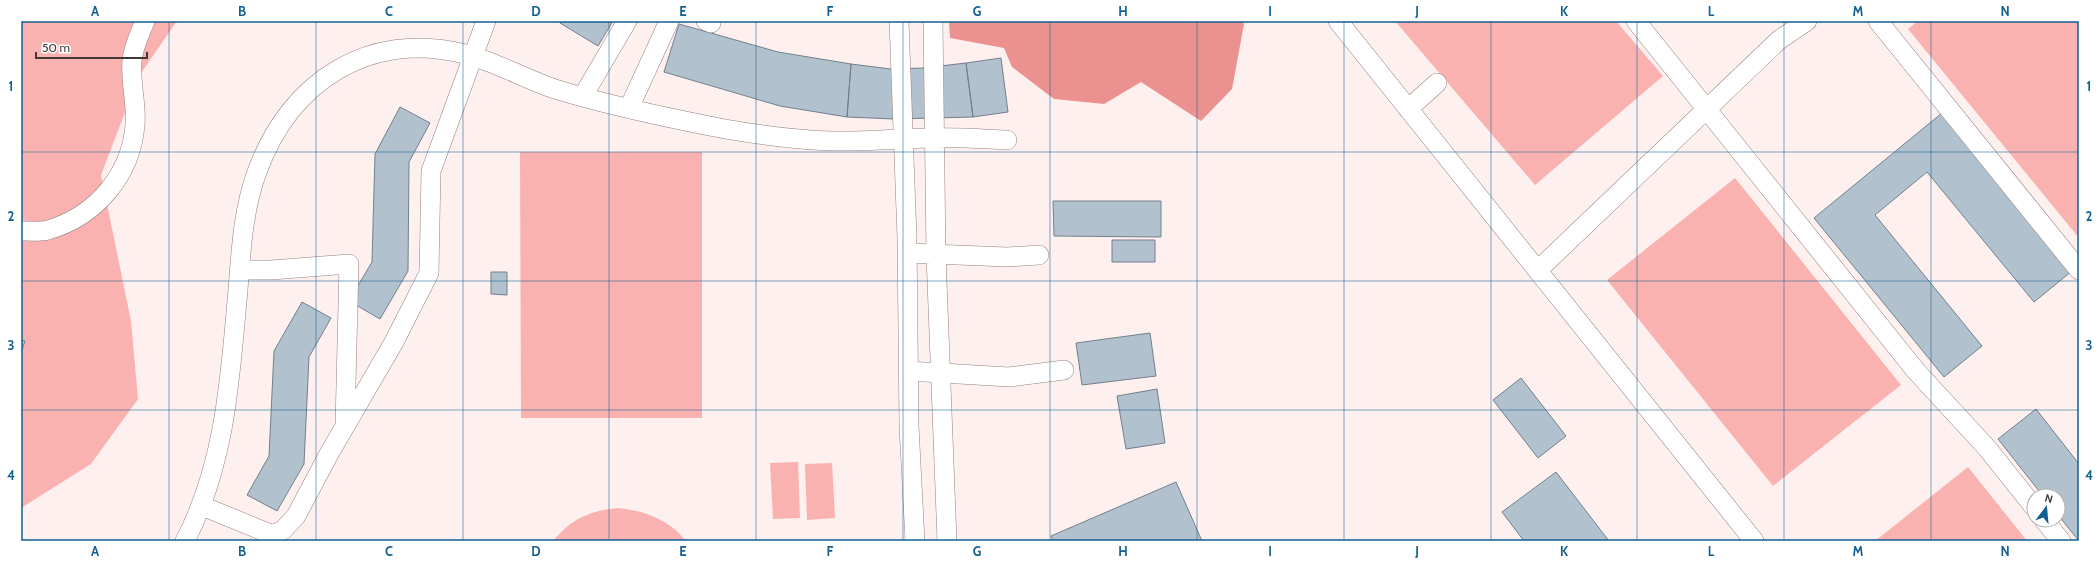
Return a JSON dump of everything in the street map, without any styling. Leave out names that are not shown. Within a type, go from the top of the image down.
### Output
[{"type":"street","points":[[21,231],[47,231],[76,218],[100,202],[116,182],[132,145],[135,123],[132,60],[136,45],[146,21]]},
{"type":"street","points":[[202,506],[273,535],[283,530],[296,516],[345,426],[394,342],[429,273],[431,171],[474,58],[486,21]]},
{"type":"street","points":[[583,96],[627,21]]},
{"type":"street","points":[[630,108],[669,21]]},
{"type":"street","points":[[899,21],[907,253],[908,371],[915,541]]},
{"type":"street","points":[[933,21],[936,138],[936,255],[947,541]]},
{"type":"street","points":[[1338,21],[1754,541]]},
{"type":"street","points":[[1636,21],[1916,371],[1987,448],[2026,497]]},
{"type":"street","points":[[1538,270],[1779,40],[1807,21]]},
{"type":"street","points":[[1878,21],[2079,270]]},
{"type":"street","points":[[185,541],[202,506],[224,426],[247,201],[258,169],[283,120],[302,98],[326,76],[360,59],[383,52],[409,49],[438,50],[474,58],[556,89],[630,108],[726,129],[775,136],[833,141],[936,138],[1007,140]]},
{"type":"street","points":[[1408,109],[1437,83]]},
{"type":"street","points":[[907,253],[1007,257],[1039,255]]},
{"type":"street","points":[[239,270],[271,270],[349,264],[345,426]]},
{"type":"street","points":[[908,371],[1009,377],[1064,370]]},
{"type":"street","points":[[2050,528],[2061,541]]},
{"type":"shaded area","points":[[21,21],[177,21],[139,76],[101,175],[131,321],[138,399],[91,464],[21,508]]},
{"type":"shaded area","points":[[949,21],[1241,21],[1244,24],[1232,89],[1201,121],[1141,82],[1104,104],[1054,99],[1012,67],[1004,48],[950,38]]},
{"type":"shaded area","points":[[1395,21],[1616,21],[1663,76],[1535,185]]},
{"type":"shaded area","points":[[1918,21],[2079,21],[2079,238],[1908,29]]},
{"type":"shaded area","points":[[520,152],[702,152],[702,418],[521,418]]},
{"type":"shaded area","points":[[1735,178],[1901,385],[1773,486],[1607,280]]},
{"type":"shaded area","points":[[798,462],[800,518],[773,519],[770,463]]},
{"type":"shaded area","points":[[832,463],[835,518],[807,520],[805,464]]},
{"type":"shaded area","points":[[1968,467],[2027,541],[1875,541]]},
{"type":"shaded area","points":[[617,508],[636,511],[655,517],[672,527],[686,541],[553,541],[567,527],[581,517]]},
{"type":"building","points":[[561,21],[613,21],[598,46],[560,23]]},
{"type":"building","points":[[679,24],[778,52],[851,64],[847,117],[780,106],[664,72]]},
{"type":"building","points":[[1001,58],[1008,112],[973,117],[966,63]]},
{"type":"building","points":[[966,63],[973,117],[894,119],[847,117],[851,64],[891,69],[923,68]]},
{"type":"building","points":[[400,107],[430,123],[409,162],[408,271],[380,319],[349,301],[372,262],[375,154]]},
{"type":"building","points":[[1942,113],[2072,271],[2034,302],[1927,172],[1875,215],[1982,346],[1944,377],[1814,218]]},
{"type":"building","points":[[1053,201],[1161,201],[1161,237],[1054,236]]},
{"type":"building","points":[[1112,240],[1155,240],[1155,262],[1112,262]]},
{"type":"building","points":[[491,272],[507,272],[507,295],[491,294]]},
{"type":"building","points":[[302,302],[331,318],[309,357],[304,464],[277,511],[247,495],[269,456],[274,351]]},
{"type":"building","points":[[1150,333],[1156,376],[1082,385],[1076,343]]},
{"type":"building","points":[[21,340],[25,341],[21,353]]},
{"type":"building","points":[[1521,378],[1566,436],[1538,458],[1493,400]]},
{"type":"building","points":[[1157,389],[1165,443],[1126,449],[1117,396]]},
{"type":"building","points":[[2036,409],[2079,464],[2079,541],[2066,525],[2066,488],[2037,488],[1998,439]]},
{"type":"building","points":[[1556,472],[1609,541],[1524,541],[1502,512]]},
{"type":"building","points":[[1176,482],[1202,541],[1053,541],[1051,536]]}]
